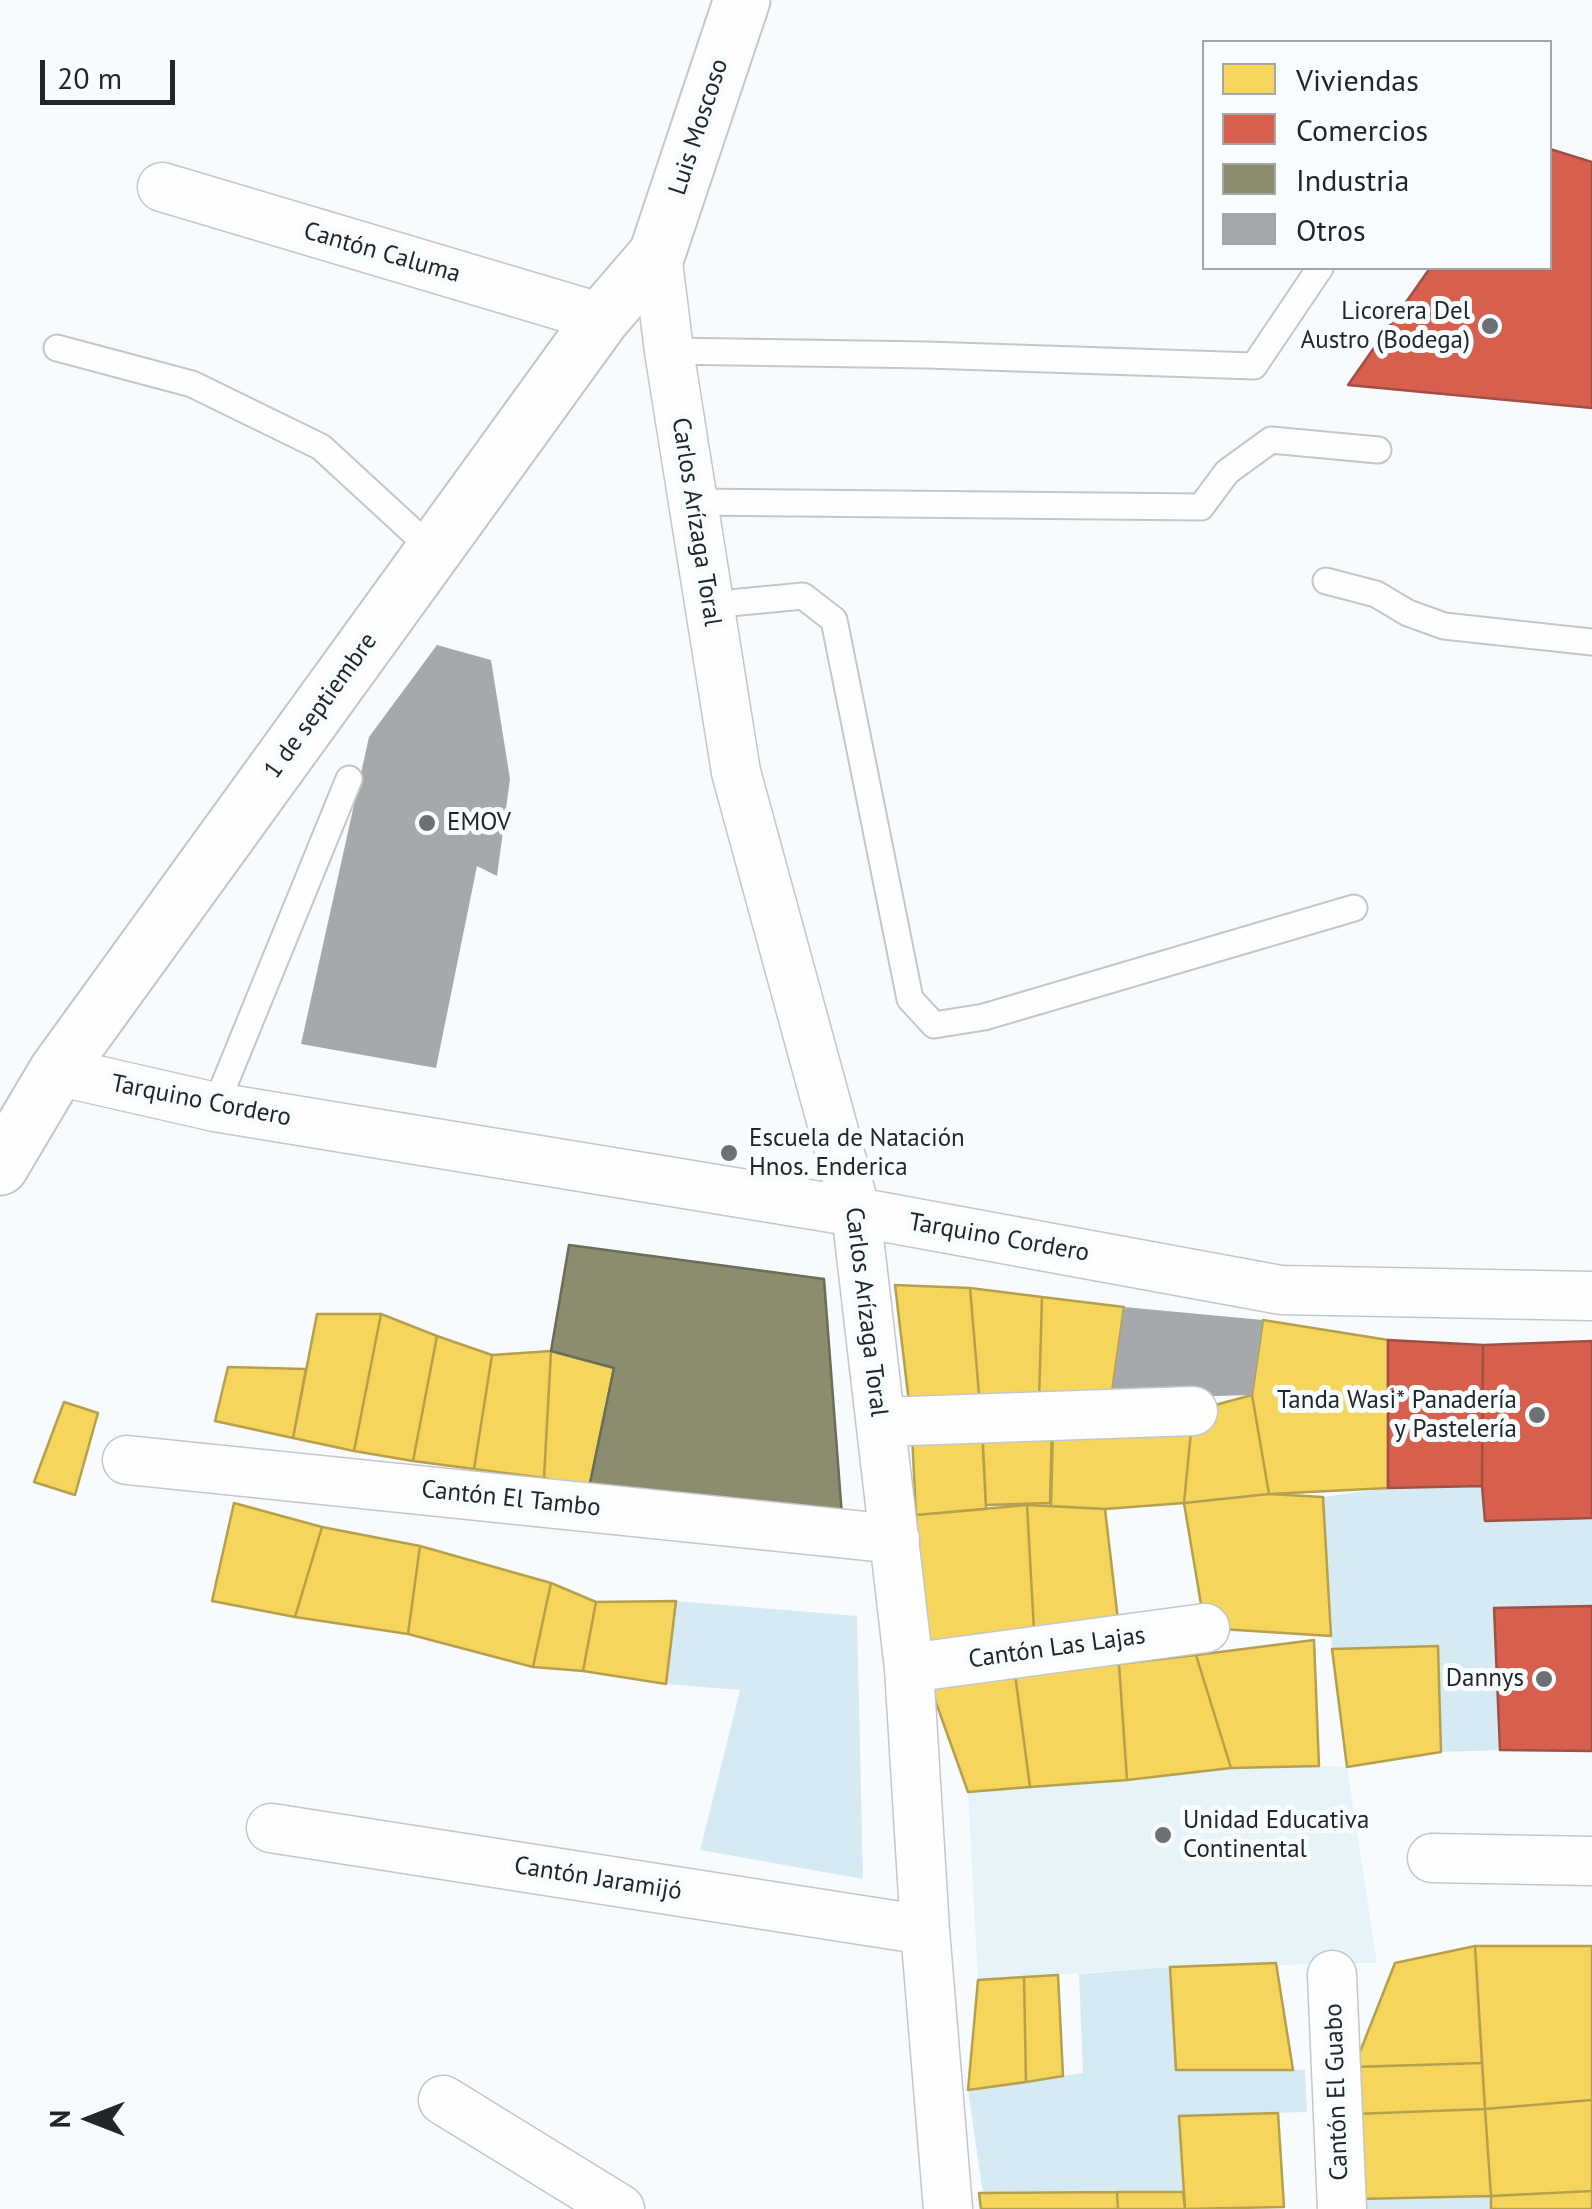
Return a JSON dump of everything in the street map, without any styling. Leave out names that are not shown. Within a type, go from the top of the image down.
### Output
[{"type":"street","name":"Luis Moscoso","points":[[657,254],[742,0]]},
{"type":"street","name":"Cantón Caluma","points":[[162,188],[602,318]]},
{"type":"street","name":"1 de septiembre","points":[[0,1167],[57,1071],[602,318],[657,254]]},
{"type":"street","name":"Carlos Arízaga Toral","points":[[657,254],[736,772],[856,1212],[909,1668],[924,1930],[948,2209]]},
{"type":"street","name":"Tarquino Cordero","points":[[57,1071],[214,1107],[856,1212],[1280,1290],[1592,1296]]},
{"type":"street","points":[[880,1422],[1194,1410]]},
{"type":"street","name":"Cantón El Tambo","points":[[128,1460],[895,1538]]},
{"type":"street","name":"Cantón Las Lajas","points":[[909,1668],[1204,1628]]},
{"type":"street","name":"Cantón Jaramijó","points":[[271,1828],[924,1930]]},
{"type":"street","points":[[1432,1858],[1592,1861]]},
{"type":"street","name":"Cantón El Guabo","points":[[1332,1975],[1342,2209]]},
{"type":"street","points":[[443,2100],[620,2209]]},
{"type":"lane","points":[[669,352],[927,355],[1254,366],[1319,270]]},
{"type":"lane","points":[[57,348],[192,384],[321,446],[434,551]]},
{"type":"lane","points":[[693,502],[1201,506],[1227,472],[1271,440],[1378,450]]},
{"type":"lane","points":[[1326,581],[1376,594],[1408,613],[1444,626],[1592,642]]},
{"type":"lane","points":[[709,606],[803,596],[834,620],[910,998],[934,1025],[984,1017],[1354,908]]},
{"type":"lane","points":[[214,1107],[349,779]]},
{"type":"shaded area","points":[[1482,1486],[1486,1521],[1592,1518],[1592,1606],[1494,1608],[1500,1750],[1441,1752],[1437,1646],[1332,1649],[1323,1497],[1388,1488]]},
{"type":"shaded area","points":[[676,1601],[857,1616],[863,1879],[700,1850],[740,1690],[666,1684]]},
{"type":"shaded area","name":"Unidad Educativa Continental","points":[[1347,1767],[1377,1963],[1170,1967],[978,1980],[968,1792],[1231,1768]]},
{"type":"shaded area","points":[[1170,1967],[1176,2070],[1305,2070],[1307,2112],[1179,2116],[1183,2192],[983,2194],[968,2090],[1083,2073],[1079,1974]]},
{"type":"shaded area","points":[[1491,2196],[1491,2209],[1358,2209],[1357,2199]]},
{"type":"building: Viviendas","points":[[895,1285],[970,1288],[980,1406],[910,1411]]},
{"type":"building: Viviendas","points":[[970,1288],[1042,1297],[1039,1400],[980,1406]]},
{"type":"building: Viviendas","points":[[1042,1297],[1124,1307],[1111,1399],[1039,1400]]},
{"type":"building: Viviendas","points":[[317,1314],[381,1314],[354,1451],[293,1438]]},
{"type":"building: Viviendas","points":[[381,1314],[437,1336],[413,1461],[354,1451]]},
{"type":"building: Viviendas","points":[[1263,1320],[1388,1340],[1388,1488],[1269,1494],[1252,1395]]},
{"type":"building: Viviendas","points":[[437,1336],[492,1355],[474,1469],[413,1461]]},
{"type":"building: Viviendas","points":[[551,1351],[544,1478],[474,1469],[492,1355]]},
{"type":"building: Viviendas","points":[[551,1351],[614,1368],[589,1488],[544,1478]]},
{"type":"building: Viviendas","points":[[228,1367],[306,1369],[293,1438],[215,1421]]},
{"type":"building: Viviendas","points":[[1252,1395],[1269,1494],[1184,1503],[1193,1411]]},
{"type":"building: Viviendas","points":[[64,1402],[98,1413],[75,1495],[34,1482]]},
{"type":"building: Viviendas","points":[[1193,1411],[1184,1503],[1105,1509],[1051,1506],[1053,1426]]},
{"type":"building: Viviendas","points":[[1052,1425],[1050,1503],[986,1505],[982,1426]]},
{"type":"building: Viviendas","points":[[982,1430],[986,1509],[916,1515],[912,1434]]},
{"type":"building: Viviendas","points":[[1269,1494],[1323,1497],[1331,1636],[1205,1628],[1184,1503]]},
{"type":"building: Viviendas","points":[[234,1503],[322,1527],[295,1617],[212,1601]]},
{"type":"building: Viviendas","points":[[1027,1505],[1034,1631],[925,1650],[916,1515]]},
{"type":"building: Viviendas","points":[[1027,1505],[1105,1509],[1118,1620],[1034,1631]]},
{"type":"building: Viviendas","points":[[322,1527],[420,1546],[408,1634],[295,1617]]},
{"type":"building: Viviendas","points":[[420,1546],[551,1583],[533,1667],[408,1634]]},
{"type":"building: Viviendas","points":[[551,1583],[596,1602],[583,1671],[533,1667]]},
{"type":"building: Viviendas","points":[[676,1601],[666,1684],[583,1671],[596,1602]]},
{"type":"building: Viviendas","points":[[1314,1640],[1319,1766],[1231,1768],[1196,1655]]},
{"type":"building: Viviendas","points":[[1438,1646],[1441,1752],[1347,1767],[1332,1649]]},
{"type":"building: Viviendas","points":[[1196,1655],[1231,1768],[1127,1780],[1119,1664]]},
{"type":"building: Viviendas","points":[[1119,1664],[1127,1780],[1030,1787],[1015,1674]]},
{"type":"building: Viviendas","points":[[1015,1674],[1030,1787],[968,1792],[929,1683]]},
{"type":"building: Viviendas","points":[[1475,1946],[1482,2063],[1354,2067],[1395,1963]]},
{"type":"building: Viviendas","points":[[1475,1946],[1592,1946],[1592,2100],[1485,2109]]},
{"type":"building: Viviendas","points":[[1276,1963],[1293,2070],[1176,2070],[1170,1967]]},
{"type":"building: Viviendas","points":[[1058,1975],[1063,2076],[1026,2082],[1024,1977]]},
{"type":"building: Viviendas","points":[[1024,1977],[1026,2082],[968,2090],[978,1980]]},
{"type":"building: Viviendas","points":[[1482,2063],[1485,2109],[1354,2114],[1354,2067]]},
{"type":"building: Viviendas","points":[[1592,2100],[1592,2191],[1491,2196],[1485,2109]]},
{"type":"building: Viviendas","points":[[1485,2109],[1491,2196],[1357,2199],[1354,2114]]},
{"type":"building: Viviendas","points":[[1278,2113],[1284,2207],[1185,2209],[1179,2116]]},
{"type":"building: Viviendas","points":[[1592,2191],[1592,2209],[1491,2209],[1491,2196]]},
{"type":"building: Viviendas","points":[[1117,2192],[1118,2209],[981,2209],[979,2193]]},
{"type":"building: Viviendas","points":[[1117,2192],[1183,2192],[1185,2209],[1118,2209]]},
{"type":"building: Comercios","name":"Licorera Del Austro (Bodega)","points":[[1552,150],[1592,162],[1592,408],[1348,385],[1429,270],[1552,270]]},
{"type":"building: Comercios","points":[[1388,1340],[1483,1345],[1482,1486],[1388,1488]]},
{"type":"building: Comercios","name":"Tanda Wasi* Panadería y Pastelería","points":[[1592,1341],[1592,1518],[1485,1521],[1483,1345]]},
{"type":"building: Comercios","name":"Dannys","points":[[1592,1606],[1592,1751],[1500,1750],[1494,1608]]},
{"type":"building: Industria","points":[[569,1245],[824,1279],[842,1516],[589,1488],[614,1368],[551,1351]]},
{"type":"building: Otros","name":"EMOV","points":[[437,645],[491,660],[510,779],[497,876],[477,866],[436,1068],[301,1044],[369,737]]},
{"type":"building: Otros","points":[[1124,1307],[1263,1320],[1252,1395],[1111,1399]]},
{"type":"place","name":"Licorera Del Austro (Bodega)","points":[[1490,326]]},
{"type":"place","name":"EMOV","points":[[427,823]]},
{"type":"place","name":"Escuela de Natación Hnos. Enderica","points":[[729,1153]]},
{"type":"place","name":"Tanda Wasi* Panadería y Pastelería","points":[[1537,1415]]},
{"type":"place","name":"Dannys","points":[[1544,1679]]},
{"type":"place","name":"Unidad Educativa Continental","points":[[1163,1835]]}]
